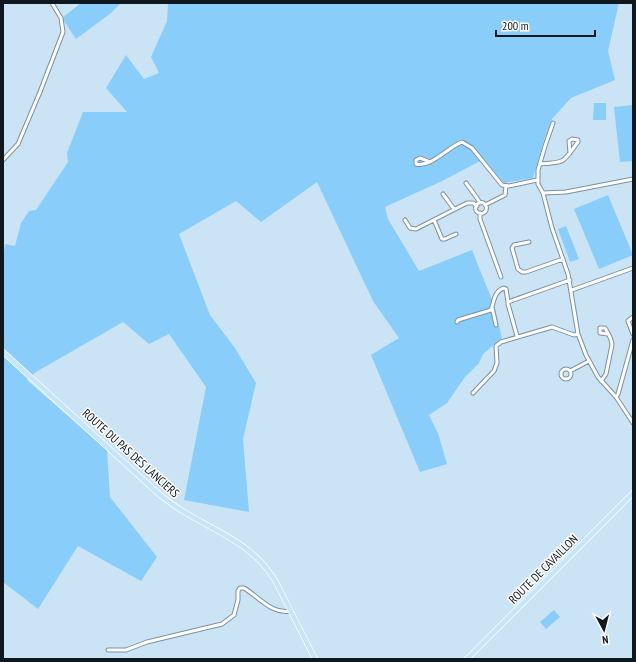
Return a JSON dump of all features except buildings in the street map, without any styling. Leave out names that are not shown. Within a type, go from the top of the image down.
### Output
[{"type":"main road","name":"ROUTE DU PAS DES LANCIERS","points":[[3,352],[160,495],[186,514],[228,536],[249,550],[272,576],[315,659]]},
{"type":"main road","name":"ROUTE DE CAVAILLON","points":[[467,659],[633,493]]},
{"type":"street","points":[[3,160],[18,144],[63,32],[61,18],[52,3]]},
{"type":"street","points":[[553,122],[540,164],[537,180],[543,193],[552,228],[570,280],[578,334],[589,361],[601,380],[616,397],[633,423]]},
{"type":"street","points":[[430,162],[454,145],[462,142],[472,148],[502,185],[506,186],[537,180]]},
{"type":"street","points":[[540,164],[562,162],[570,153]]},
{"type":"street","points":[[543,193],[566,192],[633,179]]},
{"type":"street","points":[[466,183],[478,198],[476,210],[480,213],[480,220],[501,277]]},
{"type":"street","points":[[404,220],[410,228],[414,229],[450,213],[454,209],[470,202],[485,205],[505,195],[506,186]]},
{"type":"street","points":[[442,194],[454,209]]},
{"type":"street","points":[[480,213],[486,212],[487,208],[485,205]]},
{"type":"street","points":[[434,220],[442,239],[456,234]]},
{"type":"street","points":[[529,242],[514,245],[512,248],[518,269],[522,272],[526,272],[563,259]]},
{"type":"street","points":[[572,290],[633,268]]},
{"type":"street","points":[[508,302],[570,280]]},
{"type":"street","points":[[496,325],[492,307],[495,296],[503,288],[506,290],[508,304],[517,336]]},
{"type":"street","points":[[457,322],[458,320],[491,310],[492,307]]},
{"type":"street","points":[[633,317],[628,321],[628,325],[633,334]]},
{"type":"street","points":[[473,393],[494,371],[497,363],[496,346],[501,342],[517,336],[552,327],[574,335],[578,334]]},
{"type":"street","points":[[601,380],[606,374],[612,345],[608,334]]},
{"type":"street","points":[[616,397],[633,340]]},
{"type":"street","points":[[570,371],[589,361]]},
{"type":"street","points":[[108,650],[126,650],[147,642],[222,624],[234,615],[238,600],[238,591],[240,588],[248,590],[267,606],[276,611],[291,611]]},
{"type":"shaded area","points":[[81,3],[121,3],[111,13],[76,39],[62,18]]},
{"type":"shaded area","points":[[168,3],[619,3],[608,51],[615,80],[571,98],[552,119],[533,178],[504,183],[484,159],[442,181],[385,207],[388,219],[419,271],[472,250],[494,305],[502,338],[483,354],[479,363],[465,377],[447,403],[429,415],[438,433],[447,464],[420,472],[371,355],[399,338],[373,301],[317,182],[261,222],[236,201],[179,234],[210,315],[235,348],[256,383],[243,439],[249,512],[184,500],[206,387],[169,334],[149,344],[123,322],[36,372],[27,380],[107,450],[110,497],[157,557],[141,581],[78,546],[38,609],[3,582],[3,260],[5,244],[15,246],[21,223],[29,211],[36,210],[68,162],[67,153],[83,112],[127,112],[106,88],[126,55],[144,79],[159,73],[151,57],[167,21]]},
{"type":"shaded area","points":[[594,103],[606,103],[606,120],[593,120]]},
{"type":"shaded area","points":[[633,105],[633,161],[620,162],[614,107]]},
{"type":"shaded area","points":[[608,195],[633,255],[599,269],[574,209]]},
{"type":"shaded area","points":[[566,226],[579,259],[570,262],[558,229]]},
{"type":"shaded area","points":[[554,610],[560,617],[546,629],[540,622]]}]
